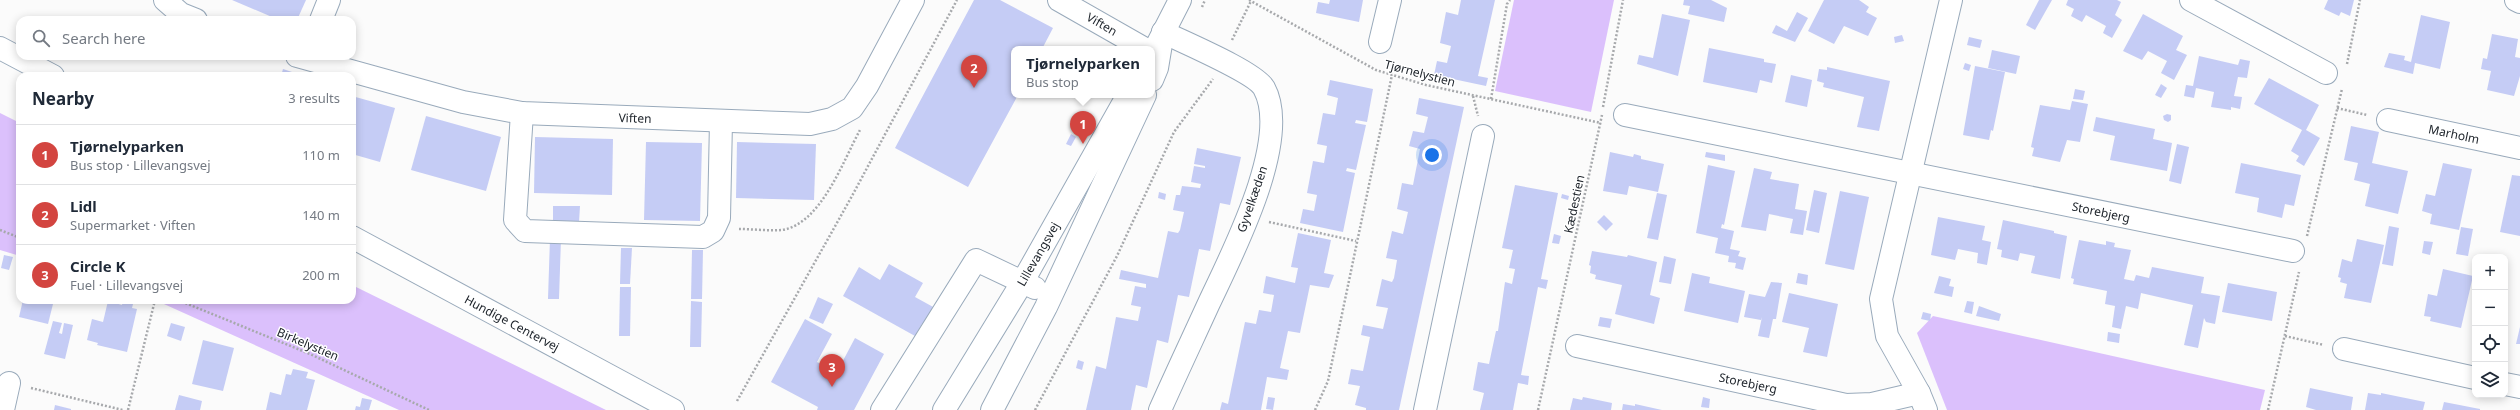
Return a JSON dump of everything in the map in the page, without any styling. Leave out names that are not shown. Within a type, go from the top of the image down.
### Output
[{"type":"street","points":[[165,0],[181,14],[186,16]]},
{"type":"street","points":[[323,16],[329,0]]},
{"type":"street","name":"Viften","points":[[314,60],[463,102],[522,113],[810,124],[832,119],[852,108],[867,86],[913,0]]},
{"type":"street","name":"Viften","points":[[1059,0],[1140,46]]},
{"type":"street","points":[[1155,47],[1180,0]]},
{"type":"street","points":[[1380,42],[1390,0]]},
{"type":"street","name":"Storebjerg","points":[[1577,346],[1846,405],[1922,401],[1887,336],[1881,299],[1951,0]]},
{"type":"street","points":[[2191,0],[2338,74]]},
{"type":"street","points":[[2516,0],[2520,2]]},
{"type":"street","name":"Gyvelkæden","points":[[1160,410],[1248,217],[1262,176],[1269,139],[1270,107],[1263,86],[1241,70],[1163,32]]},
{"type":"street","points":[[0,48],[16,56]]},
{"type":"street","points":[[23,60],[45,72]]},
{"type":"street","points":[[1155,60],[1158,68],[1155,74]]},
{"type":"street","name":"Lillevangsvej","points":[[944,410],[1023,281],[1126,98]]},
{"type":"street","points":[[992,410],[1051,297],[1144,98]]},
{"type":"street","points":[[522,113],[515,220],[525,231],[703,237],[714,231],[719,218],[721,121]]},
{"type":"street","name":"Storebjerg","points":[[1625,115],[1910,172],[2300,253]]},
{"type":"street","name":"Marholm","points":[[2388,120],[2520,148]]},
{"type":"street","points":[[1425,410],[1483,136]]},
{"type":"street","name":"Hundige Centervej","points":[[356,239],[673,410]]},
{"type":"street","points":[[882,410],[976,260],[1023,281],[1051,297]]},
{"type":"street","points":[[2344,350],[2472,377]]},
{"type":"street","points":[[3,410],[9,383]]},
{"type":"street","points":[[2508,385],[2520,388]]},
{"type":"path","points":[[737,401],[852,196],[957,0]]},
{"type":"path","points":[[1491,100],[1507,4],[1510,0]]},
{"type":"path","name":"Kædestien","points":[[1538,410],[1601,123],[1623,0]]},
{"type":"path","points":[[2268,410],[2285,336],[2300,253],[2337,108],[2338,74],[2360,0]]},
{"type":"path","points":[[1232,42],[1250,1]]},
{"type":"path","name":"Tjørnelystien","points":[[1250,1],[1256,2],[1376,70],[1491,100],[1601,123]]},
{"type":"path","points":[[1315,410],[1328,381],[1356,241],[1392,75]]},
{"type":"path","points":[[1035,410],[1117,256],[1174,132],[1213,78]]},
{"type":"path","points":[[2337,108],[2388,120]]},
{"type":"path","points":[[714,231],[782,230],[801,223],[816,210],[863,124]]},
{"type":"path","points":[[1248,217],[1356,241]]},
{"type":"path","points":[[0,230],[16,236]]},
{"type":"path","points":[[128,410],[154,304]]},
{"type":"path","name":"Birkelystien","points":[[188,304],[310,354],[429,410]]},
{"type":"path","points":[[2285,336],[2344,350]]},
{"type":"path","points":[[9,383],[124,410]]},
{"type":"shaded area","points":[[1514,0],[1614,0],[1591,112],[1495,91]]},
{"type":"shaded area","points":[[0,113],[16,121],[16,255],[0,250]]},
{"type":"shaded area","points":[[356,287],[606,410],[399,410],[164,304],[356,304]]},
{"type":"shaded area","points":[[1933,316],[2265,390],[2260,410],[1947,410],[1917,333]]},
{"type":"building","points":[[232,0],[306,0],[299,16],[270,16]]},
{"type":"building","points":[[974,0],[1000,0],[1053,28],[1044,46],[1011,46],[1011,98],[1016,98],[968,187],[895,148]]},
{"type":"building","points":[[1330,0],[1363,0],[1359,22],[1316,13],[1318,2],[1329,4]]},
{"type":"building","points":[[1461,0],[1495,0],[1478,76],[1488,78],[1486,86],[1434,75],[1437,61],[1447,63],[1451,46],[1440,43],[1446,12],[1458,15]]},
{"type":"building","points":[[1684,0],[1711,0],[1727,8],[1724,22],[1688,14],[1690,6],[1683,5]]},
{"type":"building","points":[[1824,0],[1859,0],[1869,7],[1866,12],[1877,18],[1868,36],[1844,26],[1834,44],[1808,31]]},
{"type":"building","points":[[2039,0],[2052,0],[2035,30],[2026,25]]},
{"type":"building","points":[[2068,0],[2117,0],[2121,2],[2115,15],[2122,20],[2112,38],[2103,33],[2106,26],[2086,15],[2082,22],[2071,16],[2074,9],[2066,5]]},
{"type":"building","points":[[2328,0],[2354,0],[2350,16],[2341,12],[2339,16],[2324,9]]},
{"type":"building","points":[[1797,12],[1808,18],[1795,42],[1772,33],[1776,25],[1787,31]]},
{"type":"building","points":[[1662,14],[1690,20],[1678,76],[1637,64],[1639,55],[1653,58]]},
{"type":"building","points":[[2143,14],[2183,36],[2176,50],[2187,55],[2174,80],[2161,73],[2167,61],[2148,51],[2142,60],[2123,51]]},
{"type":"building","points":[[2421,15],[2450,22],[2440,69],[2415,63],[2413,74],[2384,67],[2389,53],[2405,56],[2404,60],[2411,62]]},
{"type":"building","points":[[2492,34],[2518,39],[2515,57],[2520,58],[2520,76],[2514,96],[2487,90],[2491,71],[2481,69],[2483,58],[2487,59]]},
{"type":"building","points":[[1902,35],[1904,41],[1895,43],[1894,37]]},
{"type":"building","points":[[1969,37],[1982,40],[1980,48],[1967,45]]},
{"type":"building","points":[[1709,48],[1764,59],[1764,62],[1776,64],[1772,83],[1760,80],[1757,93],[1703,82]]},
{"type":"building","points":[[1992,50],[2020,56],[2016,74],[1988,68]]},
{"type":"building","points":[[2199,56],[2238,65],[2240,59],[2250,61],[2247,78],[2238,77],[2234,96],[2242,97],[2240,109],[2231,107],[2231,110],[2211,107],[2214,92],[2196,88],[2194,98],[2184,96],[2186,85],[2193,86]]},
{"type":"building","points":[[1965,63],[1971,65],[1969,71],[1963,69]]},
{"type":"building","points":[[1975,66],[2005,72],[1993,131],[1991,130],[1989,140],[1963,135]]},
{"type":"building","points":[[1827,67],[1890,81],[1879,131],[1857,127],[1864,97],[1823,87],[1824,83],[1817,81],[1819,69],[1827,70]]},
{"type":"building","points":[[283,69],[292,72],[282,72]]},
{"type":"building","points":[[1791,75],[1812,80],[1807,107],[1785,102]]},
{"type":"building","points":[[2269,78],[2319,105],[2306,130],[2320,138],[2304,166],[2296,161],[2299,156],[2291,151],[2302,130],[2254,104]]},
{"type":"building","points":[[1330,80],[1373,89],[1367,122],[1356,120],[1355,123],[1366,125],[1356,170],[1347,168],[1346,171],[1355,173],[1343,232],[1300,223],[1303,209],[1314,211],[1317,195],[1307,193],[1313,161],[1324,163],[1327,146],[1317,144],[1323,113],[1335,115],[1338,98],[1327,95]]},
{"type":"building","points":[[2161,84],[2167,88],[2161,98],[2155,95]]},
{"type":"building","points":[[2075,89],[2085,91],[2083,100],[2073,99]]},
{"type":"building","points":[[356,97],[395,108],[380,162],[356,155]]},
{"type":"building","points":[[1419,98],[1464,107],[1399,410],[1366,410],[1366,408],[1355,405],[1360,386],[1348,384],[1351,369],[1363,371],[1370,337],[1361,335],[1363,325],[1383,329],[1388,308],[1376,306],[1382,279],[1392,282],[1394,278],[1397,260],[1386,258],[1392,231],[1403,234],[1408,212],[1397,209],[1402,183],[1413,185],[1420,149],[1409,146],[1413,131],[1424,133],[1428,117],[1416,114]]},
{"type":"building","points":[[2072,101],[2088,104],[2080,142],[2067,140],[2060,162],[2032,156],[2034,148],[2031,147],[2040,105],[2070,110]]},
{"type":"building","points":[[2167,114],[2171,115],[2171,120],[2168,122],[2164,120],[2163,116]]},
{"type":"building","points":[[426,116],[501,137],[486,191],[411,170]]},
{"type":"building","points":[[2096,117],[2155,129],[2153,139],[2172,143],[2167,171],[2110,160],[2115,136],[2093,131]]},
{"type":"building","points":[[2351,126],[2379,132],[2372,163],[2408,171],[2398,214],[2365,206],[2370,184],[2354,180],[2358,163],[2344,160]]},
{"type":"building","points":[[1071,134],[1076,137],[1071,146],[1066,144]]},
{"type":"building","points":[[535,137],[613,139],[612,195],[534,193]]},
{"type":"building","points":[[646,142],[702,143],[700,221],[644,220]]},
{"type":"building","points":[[737,142],[816,144],[814,200],[736,198]]},
{"type":"building","points":[[2177,144],[2189,147],[2181,184],[2169,181]]},
{"type":"building","points":[[1197,148],[1241,157],[1230,205],[1220,203],[1210,251],[1199,249],[1189,297],[1178,295],[1168,343],[1157,340],[1147,388],[1136,385],[1131,410],[1086,410],[1096,366],[1106,369],[1116,317],[1138,321],[1141,307],[1131,305],[1135,286],[1146,288],[1146,284],[1119,279],[1121,270],[1158,278],[1168,231],[1178,233],[1184,212],[1173,210],[1176,195],[1180,195],[1182,186],[1200,188],[1201,184],[1191,182],[1194,166],[1205,168],[1205,166],[1194,164]]},
{"type":"building","points":[[1610,152],[1633,157],[1634,154],[1641,156],[1641,159],[1664,164],[1658,192],[1629,186],[1627,195],[1603,191]]},
{"type":"building","points":[[1706,152],[1725,155],[1725,161],[1705,157]]},
{"type":"building","points":[[2241,163],[2301,175],[2294,206],[2285,204],[2282,218],[2257,212],[2259,198],[2235,193]]},
{"type":"building","points":[[2443,163],[2472,169],[2459,230],[2430,224],[2432,214],[2422,211],[2426,194],[2435,196]]},
{"type":"building","points":[[1708,165],[1735,171],[1724,225],[1722,224],[1721,228],[1734,231],[1730,249],[1740,251],[1738,256],[1746,258],[1743,270],[1735,268],[1736,263],[1728,262],[1729,256],[1715,253],[1718,238],[1696,233]]},
{"type":"building","points":[[1754,168],[1772,172],[1770,179],[1799,184],[1795,209],[1807,211],[1803,235],[1790,233],[1793,219],[1769,214],[1766,231],[1741,227]]},
{"type":"building","points":[[2512,175],[2520,176],[2520,236],[2500,232]]},
{"type":"building","points":[[1515,185],[1558,193],[1541,279],[1548,280],[1546,289],[1538,287],[1521,375],[1529,376],[1528,385],[1518,383],[1513,410],[1480,410],[1484,393],[1473,390],[1478,362],[1489,364],[1496,331],[1498,331],[1505,282],[1512,284],[1515,269],[1509,268],[1513,250],[1502,248]]},
{"type":"building","points":[[1814,190],[1827,193],[1819,233],[1806,230]]},
{"type":"building","points":[[1840,191],[1869,197],[1854,270],[1825,264]]},
{"type":"building","points":[[1159,192],[1166,194],[1165,200],[1158,198]]},
{"type":"building","points":[[1657,193],[1667,195],[1658,240],[1647,238]]},
{"type":"building","points":[[1562,194],[1569,196],[1568,200],[1561,198]]},
{"type":"building","points":[[553,206],[580,206],[579,222],[553,222]]},
{"type":"building","points":[[1604,215],[1613,224],[1606,231],[1597,222]]},
{"type":"building","points":[[1938,217],[1985,226],[1982,240],[1991,242],[1987,265],[1977,263],[1978,253],[1958,249],[1955,260],[1931,255]]},
{"type":"building","points":[[2003,220],[2054,231],[2054,233],[2067,236],[2060,279],[2031,273],[2035,256],[2020,253],[2018,261],[2001,257],[2002,250],[1997,249]]},
{"type":"building","points":[[2389,226],[2399,228],[2393,266],[2382,264]]},
{"type":"building","points":[[2461,227],[2473,229],[2468,256],[2456,254]]},
{"type":"building","points":[[1298,233],[1331,240],[1324,273],[1334,275],[1329,288],[1310,285],[1300,333],[1288,331],[1280,368],[1289,370],[1287,380],[1267,377],[1261,410],[1220,410],[1222,402],[1228,404],[1245,322],[1256,324],[1259,310],[1271,312],[1274,295],[1263,293],[1266,276],[1295,283],[1298,268],[1291,267]]},
{"type":"building","points":[[1554,234],[1561,236],[1559,244],[1552,243]]},
{"type":"building","points":[[550,238],[561,238],[559,299],[548,299]]},
{"type":"building","points":[[2357,239],[2384,245],[2371,303],[2344,298],[2347,284],[2340,282],[2341,278],[2338,277],[2342,259],[2352,262]]},
{"type":"building","points":[[2079,240],[2106,245],[2106,241],[2115,243],[2114,247],[2131,250],[2124,279],[2134,281],[2136,275],[2149,278],[2152,267],[2204,277],[2201,293],[2220,296],[2215,324],[2206,322],[2204,318],[2198,348],[2184,345],[2193,305],[2141,293],[2138,309],[2126,306],[2121,329],[2112,327],[2115,306],[2105,304],[2107,291],[2073,284],[2074,279],[2071,278]]},
{"type":"building","points":[[2424,241],[2433,242],[2430,255],[2422,253]]},
{"type":"building","points":[[621,248],[632,248],[630,284],[620,284]]},
{"type":"building","points":[[692,250],[703,250],[702,299],[691,299]]},
{"type":"building","points":[[1592,251],[1627,257],[1628,255],[1657,262],[1650,295],[1660,298],[1654,324],[1615,314],[1622,285],[1595,279],[1596,275],[1590,273],[1591,266],[1589,265]]},
{"type":"building","points":[[4,255],[13,257],[9,270],[1,268]]},
{"type":"building","points":[[1664,256],[1676,259],[1671,284],[1659,282]]},
{"type":"building","points":[[889,264],[923,283],[915,297],[935,308],[926,326],[922,324],[915,336],[843,296],[859,267],[880,280]]},
{"type":"building","points":[[2443,269],[2472,276],[2461,328],[2430,321],[2431,317],[2424,316],[2428,294],[2437,296]]},
{"type":"building","points":[[1692,273],[1710,277],[1709,283],[1745,291],[1738,323],[1684,311]]},
{"type":"building","points":[[1798,273],[1808,275],[1807,285],[1796,283]]},
{"type":"building","points":[[1939,276],[1951,279],[1949,286],[1954,287],[1952,297],[1934,293]]},
{"type":"building","points":[[1771,282],[1782,283],[1776,319],[1773,319],[1769,338],[1758,336],[1762,317],[1761,320],[1744,317],[1749,294],[1765,297]]},
{"type":"building","points":[[2228,283],[2277,292],[2272,321],[2222,312]]},
{"type":"building","points":[[620,287],[631,287],[630,336],[619,336]]},
{"type":"building","points":[[1789,293],[1838,304],[1827,357],[1803,352],[1809,328],[1782,322]]},
{"type":"building","points":[[818,297],[833,304],[823,324],[809,318]]},
{"type":"building","points":[[691,301],[702,302],[701,347],[690,347]]},
{"type":"building","points":[[1967,301],[1974,302],[1972,314],[1964,312]]},
{"type":"building","points":[[22,304],[53,304],[48,324],[19,317]]},
{"type":"building","points":[[107,304],[133,304],[132,308],[137,309],[127,352],[97,345],[98,343],[87,340],[92,319],[103,322]]},
{"type":"building","points":[[1979,306],[2001,314],[1999,321],[1976,316]]},
{"type":"building","points":[[1923,312],[1931,314],[1930,321],[1921,319]]},
{"type":"building","points":[[1600,317],[1612,319],[1610,328],[1598,326]]},
{"type":"building","points":[[805,319],[832,334],[817,362],[837,372],[855,338],[884,354],[854,410],[817,410],[818,407],[771,382]]},
{"type":"building","points":[[53,321],[62,323],[59,333],[62,334],[64,323],[73,325],[65,359],[44,354]]},
{"type":"building","points":[[171,323],[185,327],[181,341],[167,336]]},
{"type":"building","points":[[2520,327],[2520,344],[2516,344]]},
{"type":"building","points":[[2108,332],[2120,334],[2119,343],[2107,341]]},
{"type":"building","points":[[203,340],[234,348],[223,391],[192,384]]},
{"type":"building","points":[[1078,360],[1084,362],[1082,370],[1076,368]]},
{"type":"building","points":[[293,369],[308,372],[306,378],[315,380],[307,410],[266,410],[270,392],[281,395],[286,374],[291,375]]},
{"type":"building","points":[[2310,388],[2353,397],[2351,410],[2316,410],[2306,407]]},
{"type":"building","points":[[2368,393],[2381,395],[2381,393],[2425,402],[2423,410],[2365,410]]},
{"type":"building","points":[[179,395],[202,401],[200,410],[175,410]]},
{"type":"building","points":[[1268,397],[1275,398],[1273,410],[1266,409]]},
{"type":"building","points":[[1583,397],[1612,403],[1611,410],[1570,410],[1573,398],[1582,400]]},
{"type":"building","points":[[1703,397],[1710,399],[1709,408],[1701,407]]},
{"type":"building","points":[[362,398],[372,400],[369,410],[355,410],[356,406],[360,407]]},
{"type":"building","points":[[2444,402],[2480,409],[2480,410],[2442,410]]},
{"type":"building","points":[[1623,404],[1635,406],[1635,404],[1662,410],[1622,410]]},
{"type":"building","points":[[55,405],[71,409],[71,410],[54,410]]},
{"type":"place","name":"Lidl","points":[[974,88]]},
{"type":"place","name":"Tjørnelyparken","points":[[1083,144]]},
{"type":"place","name":"Circle K","points":[[832,387]]}]
